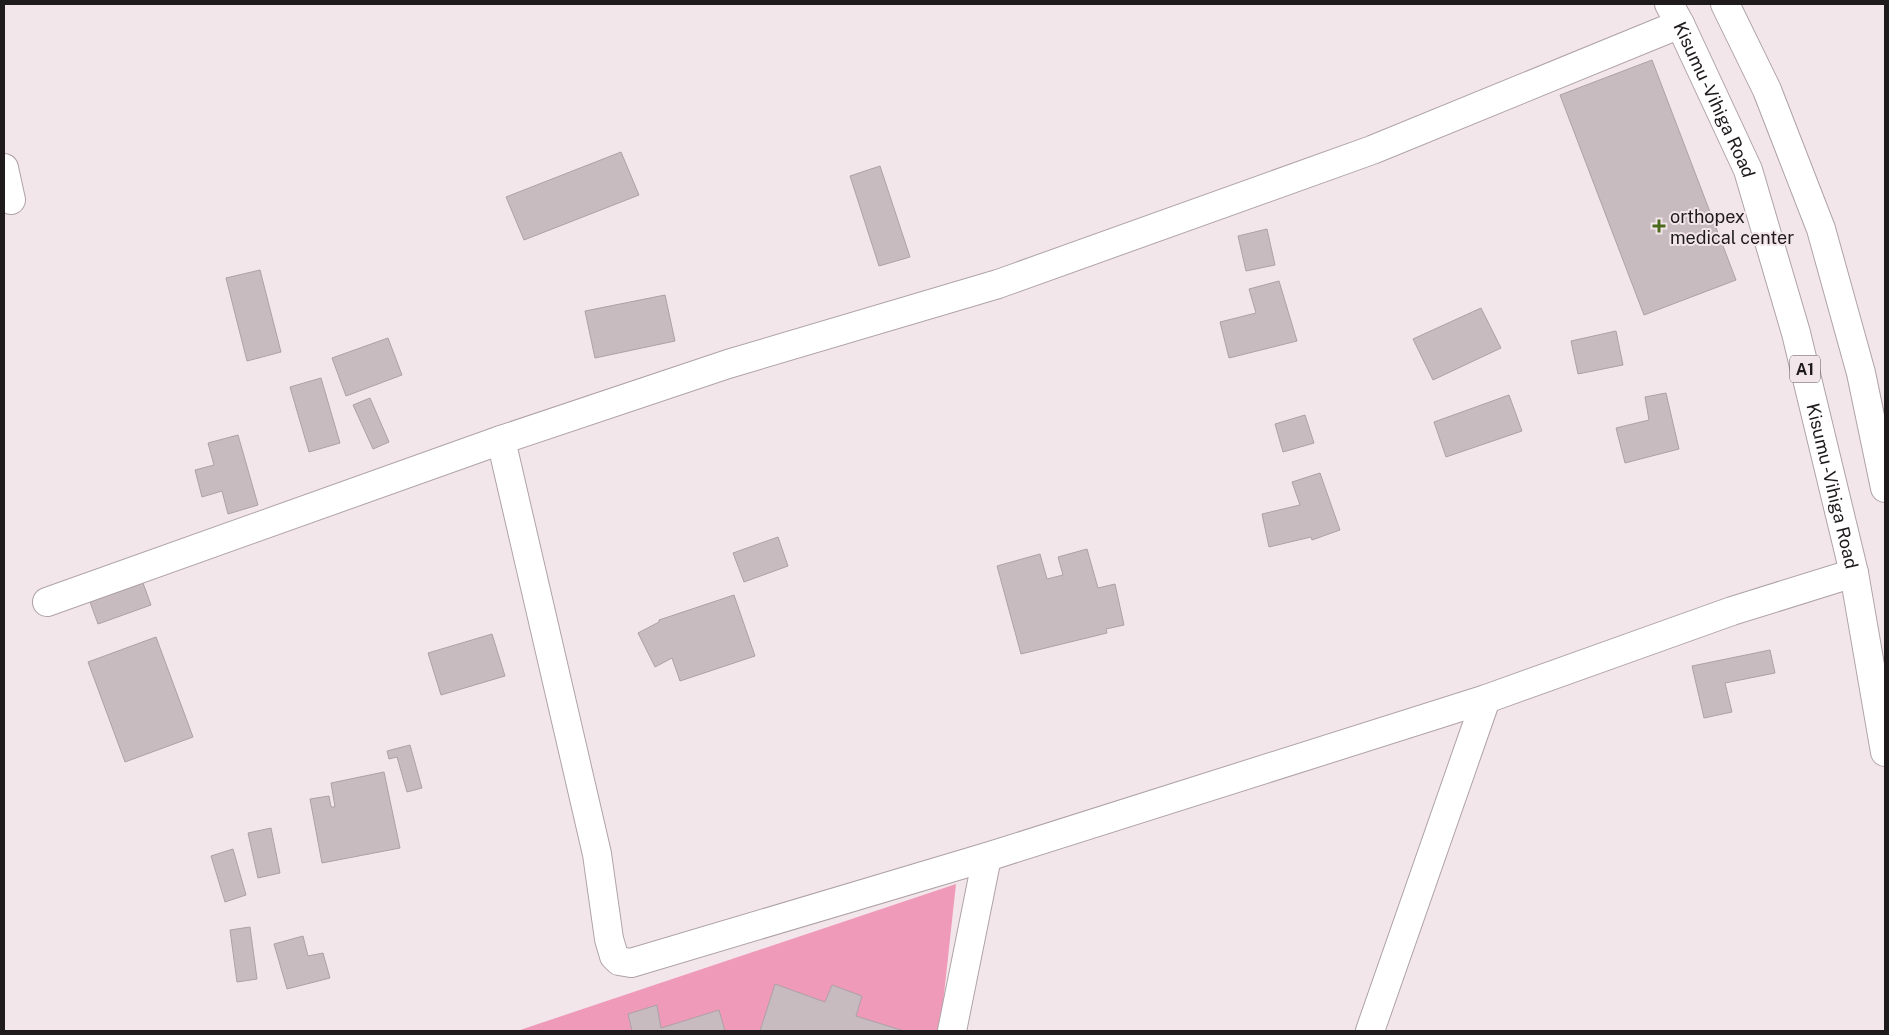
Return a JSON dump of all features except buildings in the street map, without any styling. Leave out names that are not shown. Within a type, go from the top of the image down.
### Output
[{"type":"main road","points":[[1725,4],[1767,90],[1821,229],[1861,373],[1885,488]]},
{"type":"main road","points":[[47,602],[502,440],[728,364],[1007,281],[1372,150],[1675,14]]},
{"type":"main road","name":"Kisumu -Vihiga Road","points":[[1675,14],[1748,170],[1796,333],[1854,573],[1885,752]]},
{"type":"main road","points":[[4,168],[11,200]]},
{"type":"main road","points":[[502,440],[597,854],[609,939],[614,956],[619,961],[631,963],[987,857],[1486,698],[1732,611],[1854,573]]},
{"type":"main road","points":[[1370,1031],[1486,698]]},
{"type":"main road","points":[[952,1031],[987,857]]},
{"type":"shaded area","points":[[956,884],[940,1031],[517,1031]]},
{"type":"place","name":"orthopex medical center","points":[[1659,226]]}]
